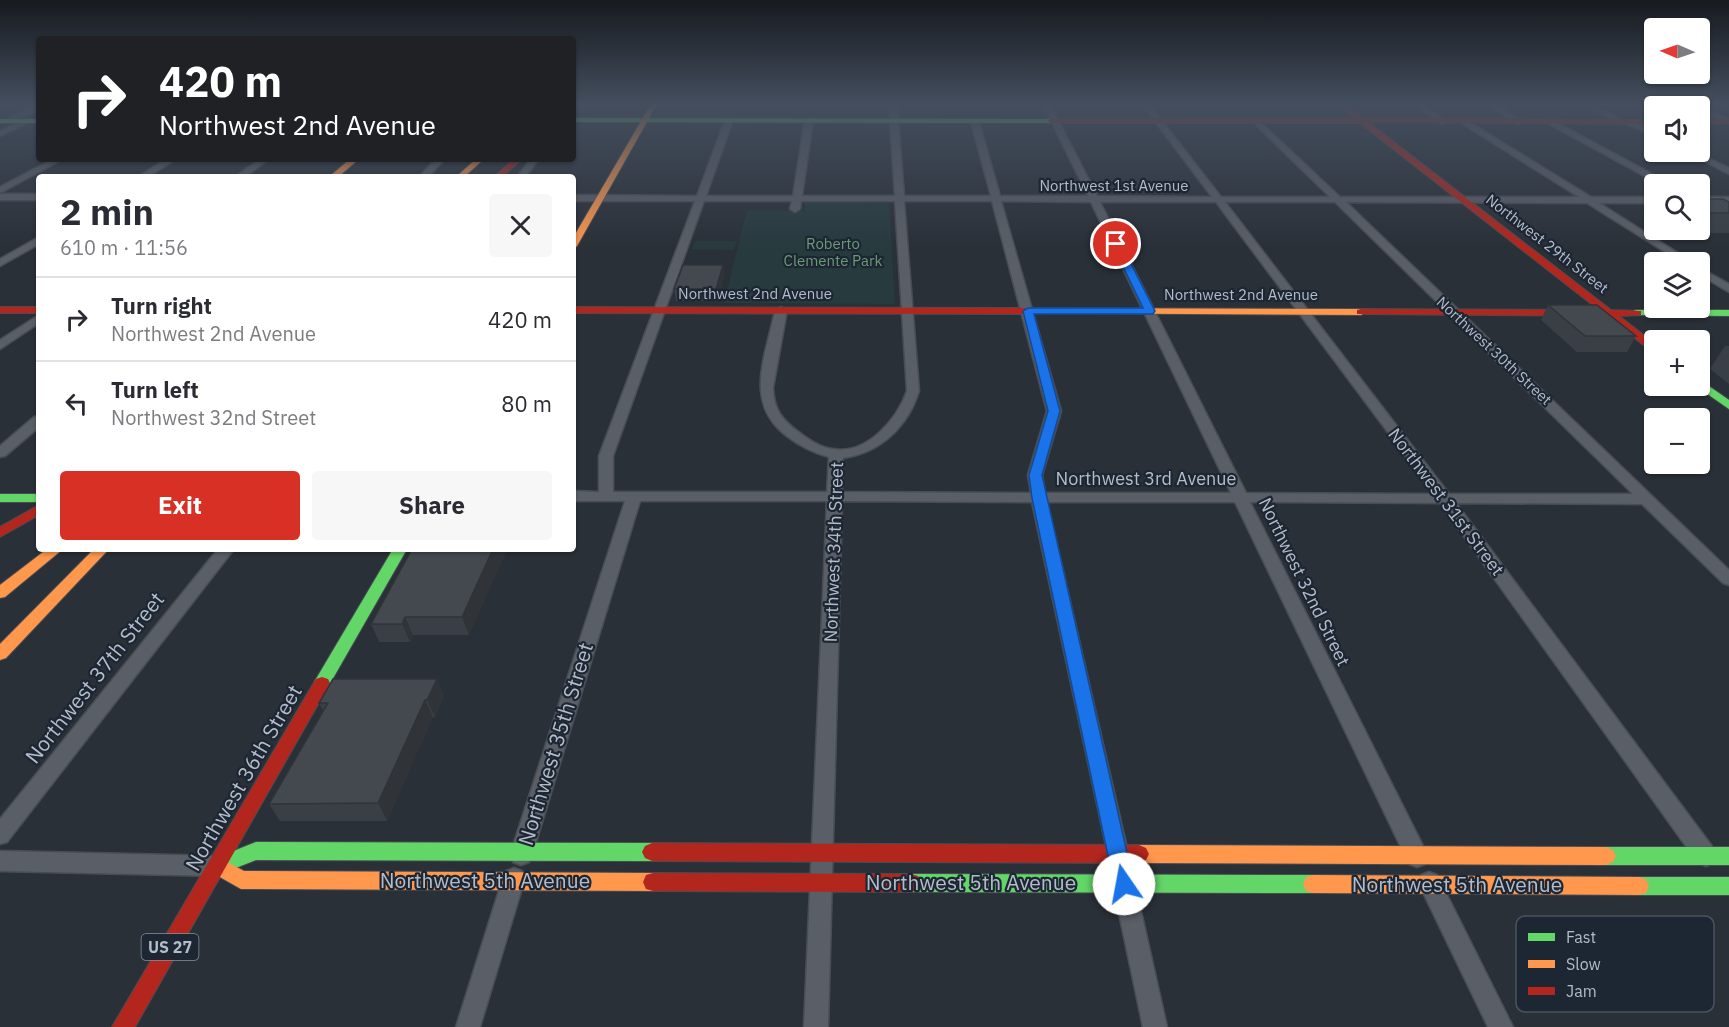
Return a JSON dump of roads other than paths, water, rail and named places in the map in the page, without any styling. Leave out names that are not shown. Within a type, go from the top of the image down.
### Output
[{"type":"main road","points":[[576,241],[627,152]]},
{"type":"main road","name":"Northwest 29th Street","points":[[1403,152],[1644,340]]},
{"type":"main road","points":[[337,174],[351,162]]},
{"type":"main road","points":[[463,174],[477,162]]},
{"type":"main road","points":[[479,174],[492,162]]},
{"type":"main road","points":[[501,174],[515,162]]},
{"type":"main road","points":[[0,310],[36,310]]},
{"type":"main road","name":"Northwest 2nd Avenue","points":[[576,310],[1729,313]]},
{"type":"main road","points":[[1710,391],[1729,406]]},
{"type":"main road","points":[[0,498],[36,498]]},
{"type":"main road","points":[[0,533],[36,511]]},
{"type":"main road","points":[[0,593],[52,552]]},
{"type":"main road","points":[[0,639],[64,577],[96,552]]},
{"type":"main road","points":[[0,654],[97,552]]},
{"type":"main road","name":"Northwest 36th Street","points":[[123,1027],[397,552]]},
{"type":"main road","name":"Northwest 5th Avenue","points":[[218,866],[256,851],[1729,856]]},
{"type":"main road","name":"Northwest 5th Avenue","points":[[218,866],[240,880],[1728,886]]},
{"type":"street","points":[[606,496],[606,456],[717,152]]},
{"type":"street","points":[[795,209],[804,152]]},
{"type":"street","name":"Northwest 34th Street","points":[[816,1027],[823,883],[836,454],[867,447],[896,425],[909,407],[913,391],[895,152]]},
{"type":"street","points":[[983,152],[1054,411],[1035,475],[1155,1027]]},
{"type":"street","name":"Northwest 32nd Street","points":[[1074,152],[1094,200],[1501,1027]]},
{"type":"street","name":"Northwest 31st Street","points":[[1181,152],[1305,311],[1728,886]]},
{"type":"street","name":"Northwest 30th Street","points":[[1288,152],[1729,579]]},
{"type":"street","points":[[1513,152],[1671,252]]},
{"type":"street","points":[[1606,152],[1646,174]]},
{"type":"street","points":[[0,190],[53,162]]},
{"type":"street","points":[[147,174],[167,162]]},
{"type":"street","points":[[243,174],[261,162]]},
{"type":"street","points":[[426,174],[438,162]]},
{"type":"street","points":[[523,174],[533,162]]},
{"type":"street","points":[[1710,162],[1729,171]]},
{"type":"street","points":[[0,197],[36,197]]},
{"type":"street","name":"Northwest 1st Avenue","points":[[576,198],[1644,200]]},
{"type":"street","points":[[1710,200],[1729,200]]},
{"type":"street","points":[[0,263],[36,242]]},
{"type":"street","points":[[1710,277],[1729,289]]},
{"type":"street","points":[[781,310],[767,387],[770,410],[782,428],[812,447],[836,454]]},
{"type":"street","points":[[0,345],[36,320]]},
{"type":"street","points":[[0,453],[36,423]]},
{"type":"street","name":"Northwest 3rd Avenue","points":[[576,496],[1647,499]]},
{"type":"street","name":"Northwest 35th Street","points":[[468,1027],[634,496]]},
{"type":"street","name":"Northwest 37th Street","points":[[0,835],[224,552]]},
{"type":"street","name":"Northwest 5th Avenue","points":[[0,861],[218,866]]},
{"type":"park label","name":"Roberto Clemente Park","points":[[833,252]]}]
